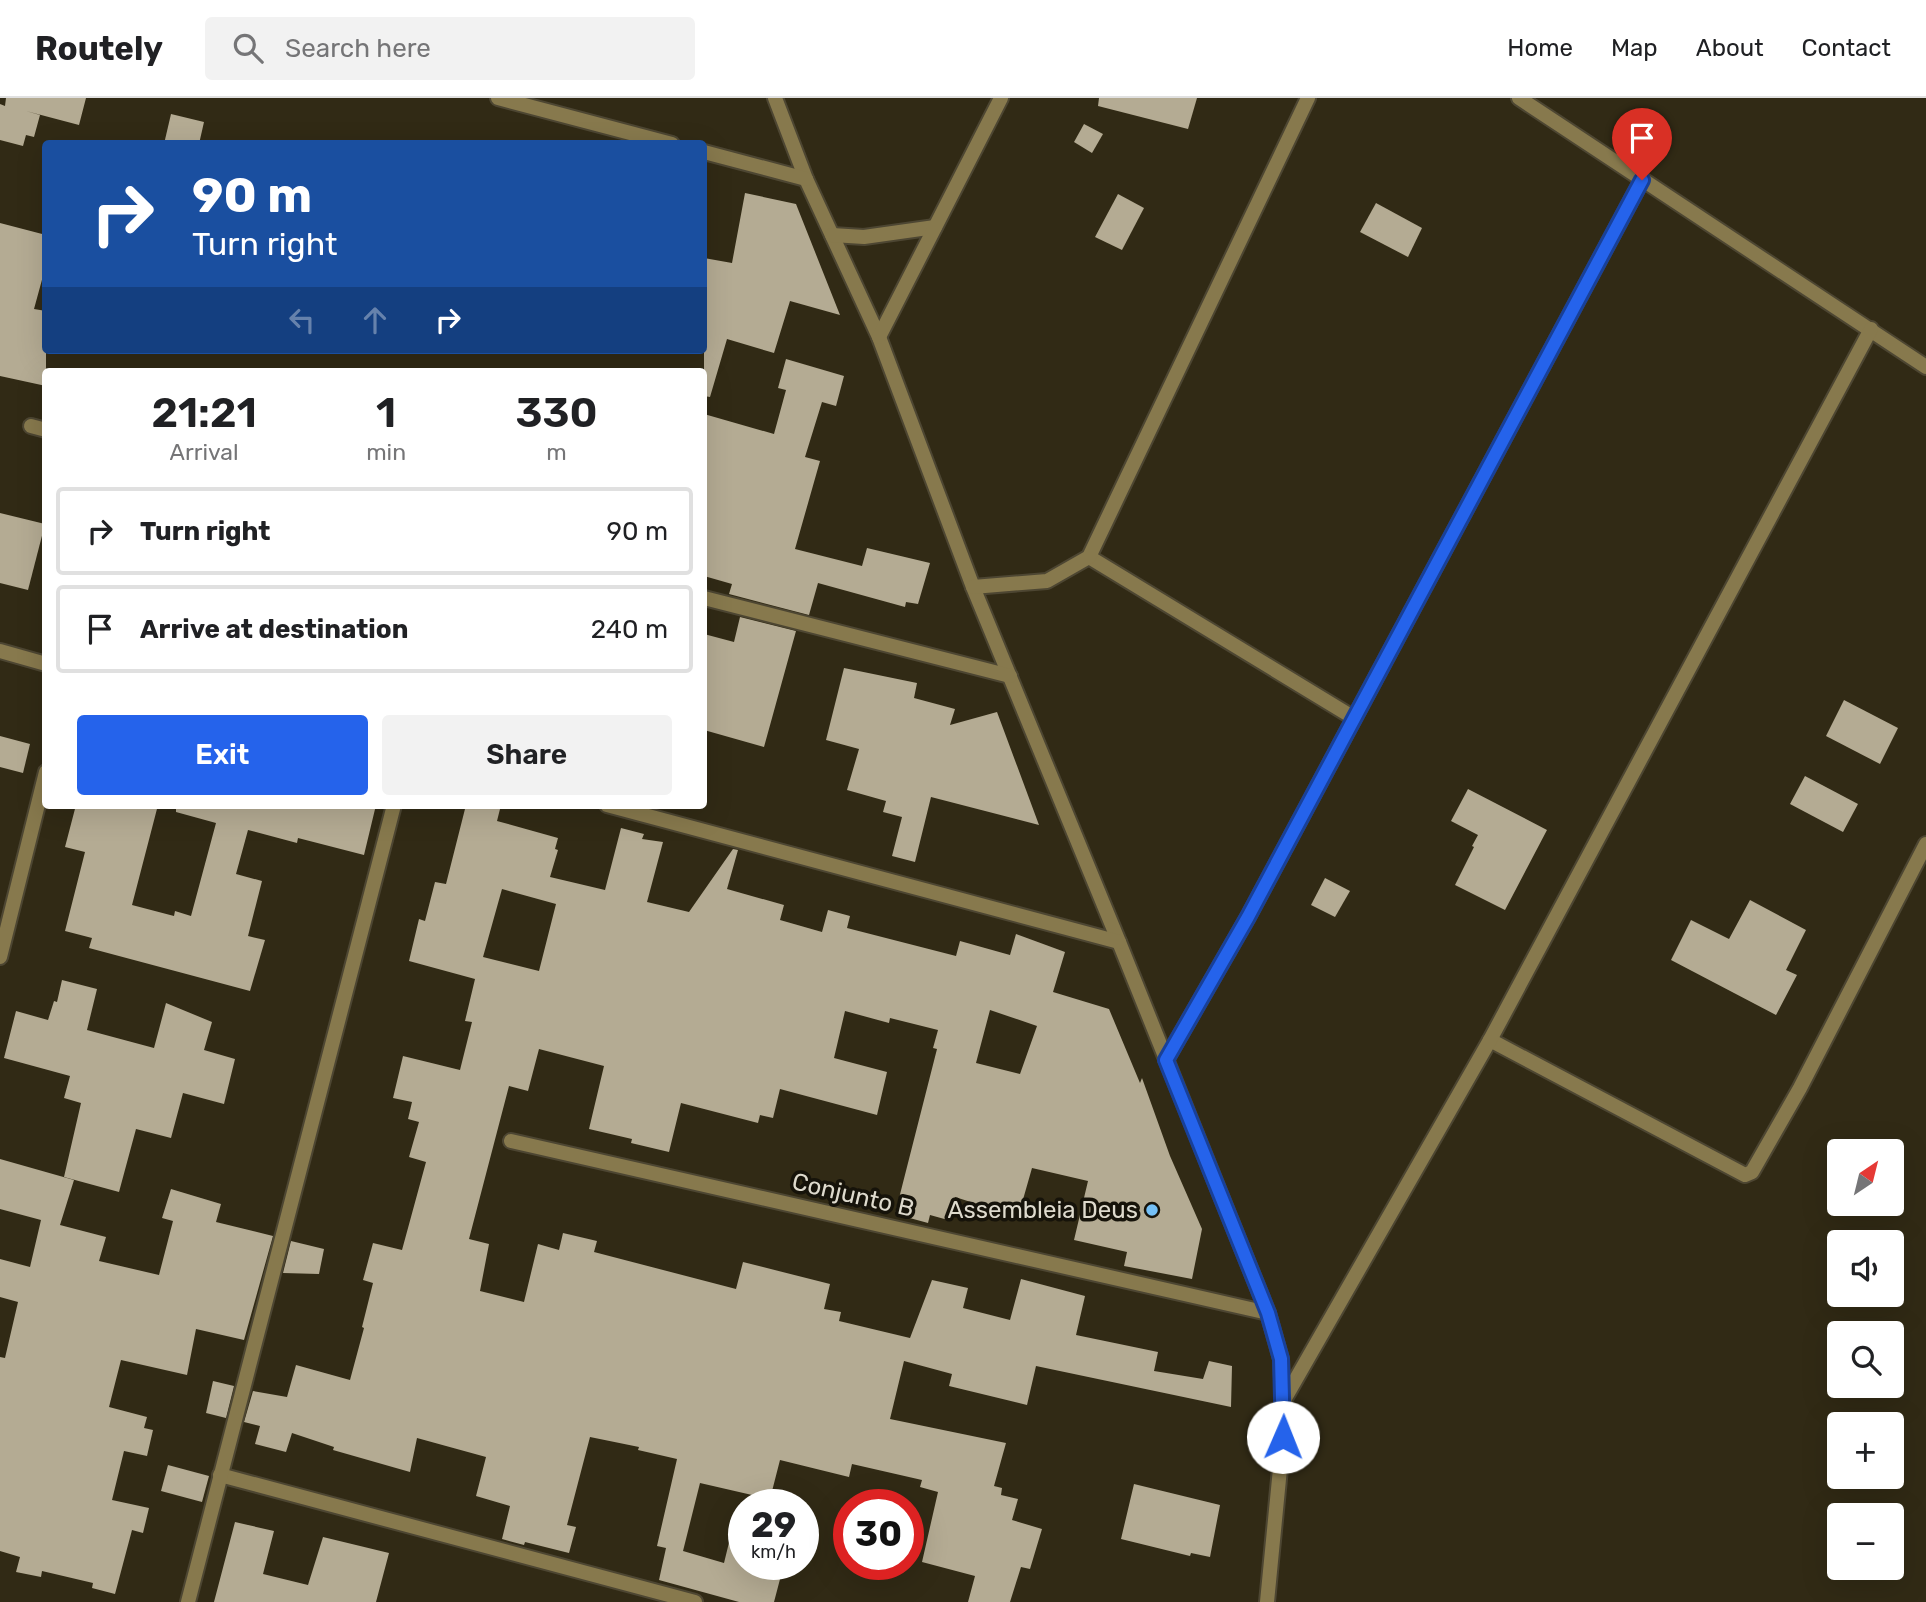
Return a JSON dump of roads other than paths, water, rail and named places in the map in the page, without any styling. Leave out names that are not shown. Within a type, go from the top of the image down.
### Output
[{"type":"street","points":[[498,98],[657,140]]},
{"type":"street","points":[[775,98],[806,178],[879,337],[973,587],[1268,1313],[1281,1359],[1283,1401],[1283,1437],[1268,1602]]},
{"type":"street","points":[[879,337],[1001,98]]},
{"type":"street","points":[[973,587],[1047,581],[1089,557],[1308,98]]},
{"type":"street","points":[[1518,98],[1926,366]]},
{"type":"street","points":[[707,153],[806,178]]},
{"type":"street","points":[[1166,1060],[1248,917],[1642,180]]},
{"type":"street","points":[[832,235],[864,237],[935,227]]},
{"type":"street","points":[[1283,1401],[1490,1040],[1871,330]]},
{"type":"street","points":[[1089,557],[1354,718]]},
{"type":"street","points":[[707,598],[1010,676]]},
{"type":"street","points":[[0,651],[42,663]]},
{"type":"street","points":[[0,957],[42,788]]},
{"type":"street","points":[[188,1602],[393,809]]},
{"type":"street","points":[[622,809],[1119,942]]},
{"type":"street","points":[[1490,1040],[1745,1175],[1752,1172],[1800,1088],[1926,844]]},
{"type":"street","name":"Conjunto B","points":[[511,1141],[1268,1313]]},
{"type":"street","points":[[220,1475],[695,1602]]},
{"type":"place","name":"Assembleia Deus","points":[[1152,1210]]}]
